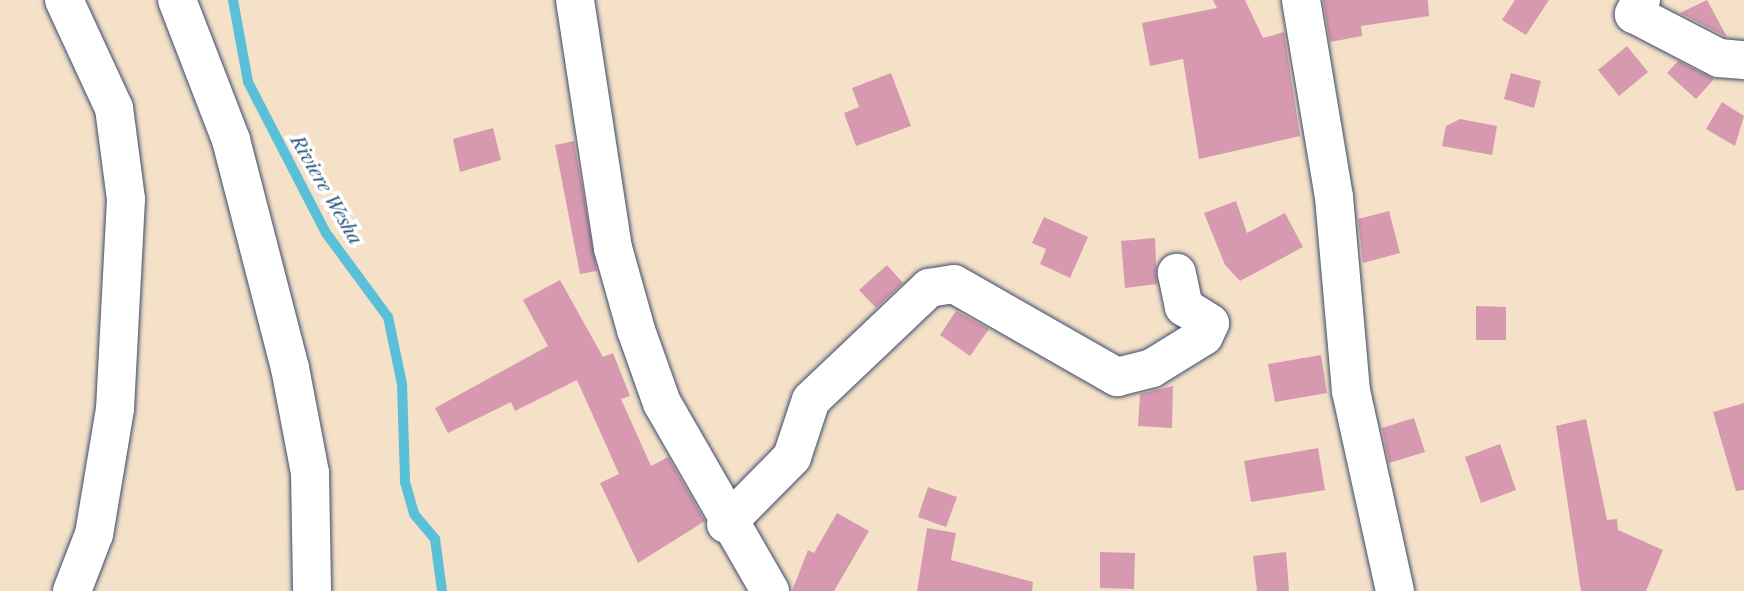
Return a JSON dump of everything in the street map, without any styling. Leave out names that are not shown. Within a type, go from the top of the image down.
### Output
[{"type":"street","points":[[64,0],[114,108],[127,199],[115,409],[94,534],[72,591]]},
{"type":"street","points":[[177,0],[231,140],[290,368],[310,472],[312,591]]},
{"type":"street","points":[[575,0],[613,248],[636,330],[662,403],[726,523],[770,591]]},
{"type":"street","points":[[1301,0],[1334,197],[1351,391],[1395,591]]},
{"type":"street","points":[[1641,0],[1634,14],[1719,58],[1744,60]]},
{"type":"street","points":[[726,523],[792,457],[811,400],[929,288],[954,284],[1117,377],[1152,368],[1204,336],[1210,323],[1184,307],[1177,273]]},
{"type":"building","points":[[1213,0],[1245,0],[1263,38],[1284,32],[1300,136],[1199,159],[1183,59],[1150,66],[1142,23],[1217,8]]},
{"type":"building","points":[[1323,0],[1428,0],[1429,16],[1361,26],[1362,36],[1330,42]]},
{"type":"building","points":[[1515,0],[1549,0],[1526,35],[1502,20]]},
{"type":"building","points":[[1707,0],[1727,37],[1680,13]]},
{"type":"building","points":[[1627,46],[1648,72],[1619,96],[1598,70]]},
{"type":"building","points":[[1678,61],[1714,79],[1696,99],[1667,73]]},
{"type":"building","points":[[891,73],[911,126],[856,146],[844,113],[859,107],[852,88]]},
{"type":"building","points":[[1511,73],[1541,81],[1534,108],[1504,99]]},
{"type":"building","points":[[1722,102],[1744,116],[1735,146],[1706,129]]},
{"type":"building","points":[[1460,119],[1497,126],[1492,155],[1442,146],[1446,126]]},
{"type":"building","points":[[493,128],[501,160],[460,172],[453,139]]},
{"type":"building","points":[[574,141],[597,271],[580,274],[555,145]]},
{"type":"building","points":[[1236,201],[1247,233],[1285,213],[1303,247],[1240,281],[1225,265],[1204,213]]},
{"type":"building","points":[[1389,211],[1400,253],[1363,263],[1358,219]]},
{"type":"building","points":[[1044,217],[1088,237],[1070,278],[1040,264],[1046,249],[1032,243]]},
{"type":"building","points":[[1155,238],[1157,284],[1125,288],[1121,241]]},
{"type":"building","points":[[887,265],[903,283],[876,308],[859,290]]},
{"type":"building","points":[[560,280],[603,357],[613,353],[630,396],[621,399],[651,466],[668,457],[705,521],[638,563],[600,483],[619,474],[577,380],[515,411],[511,402],[448,433],[435,408],[548,346],[523,300]]},
{"type":"building","points":[[1476,306],[1506,307],[1506,340],[1476,340]]},
{"type":"building","points":[[956,311],[989,329],[970,356],[940,335]]},
{"type":"building","points":[[1321,355],[1327,393],[1275,402],[1268,364]]},
{"type":"building","points":[[1173,386],[1172,428],[1138,426],[1140,394]]},
{"type":"building","points":[[1744,403],[1744,490],[1736,491],[1713,412]]},
{"type":"building","points":[[1414,418],[1425,452],[1389,463],[1382,428]]},
{"type":"building","points":[[1586,419],[1607,520],[1617,519],[1618,530],[1663,550],[1646,591],[1581,591],[1556,426]]},
{"type":"building","points":[[1500,444],[1516,490],[1481,503],[1465,457]]},
{"type":"building","points":[[1318,448],[1325,490],[1251,502],[1244,461]]},
{"type":"building","points":[[928,487],[957,497],[946,527],[918,517]]},
{"type":"building","points":[[837,513],[869,531],[834,591],[792,591],[808,550],[814,553]]},
{"type":"building","points":[[927,528],[956,533],[951,560],[1033,582],[1032,591],[917,591]]},
{"type":"building","points":[[1100,552],[1135,553],[1134,589],[1100,588]]},
{"type":"building","points":[[1286,552],[1289,591],[1257,591],[1253,556]]},
{"type":"waterway","name":"Riviere Wesha","points":[[233,0],[248,82],[326,233],[388,317],[402,384],[405,482],[414,514],[435,539],[442,591]]}]
